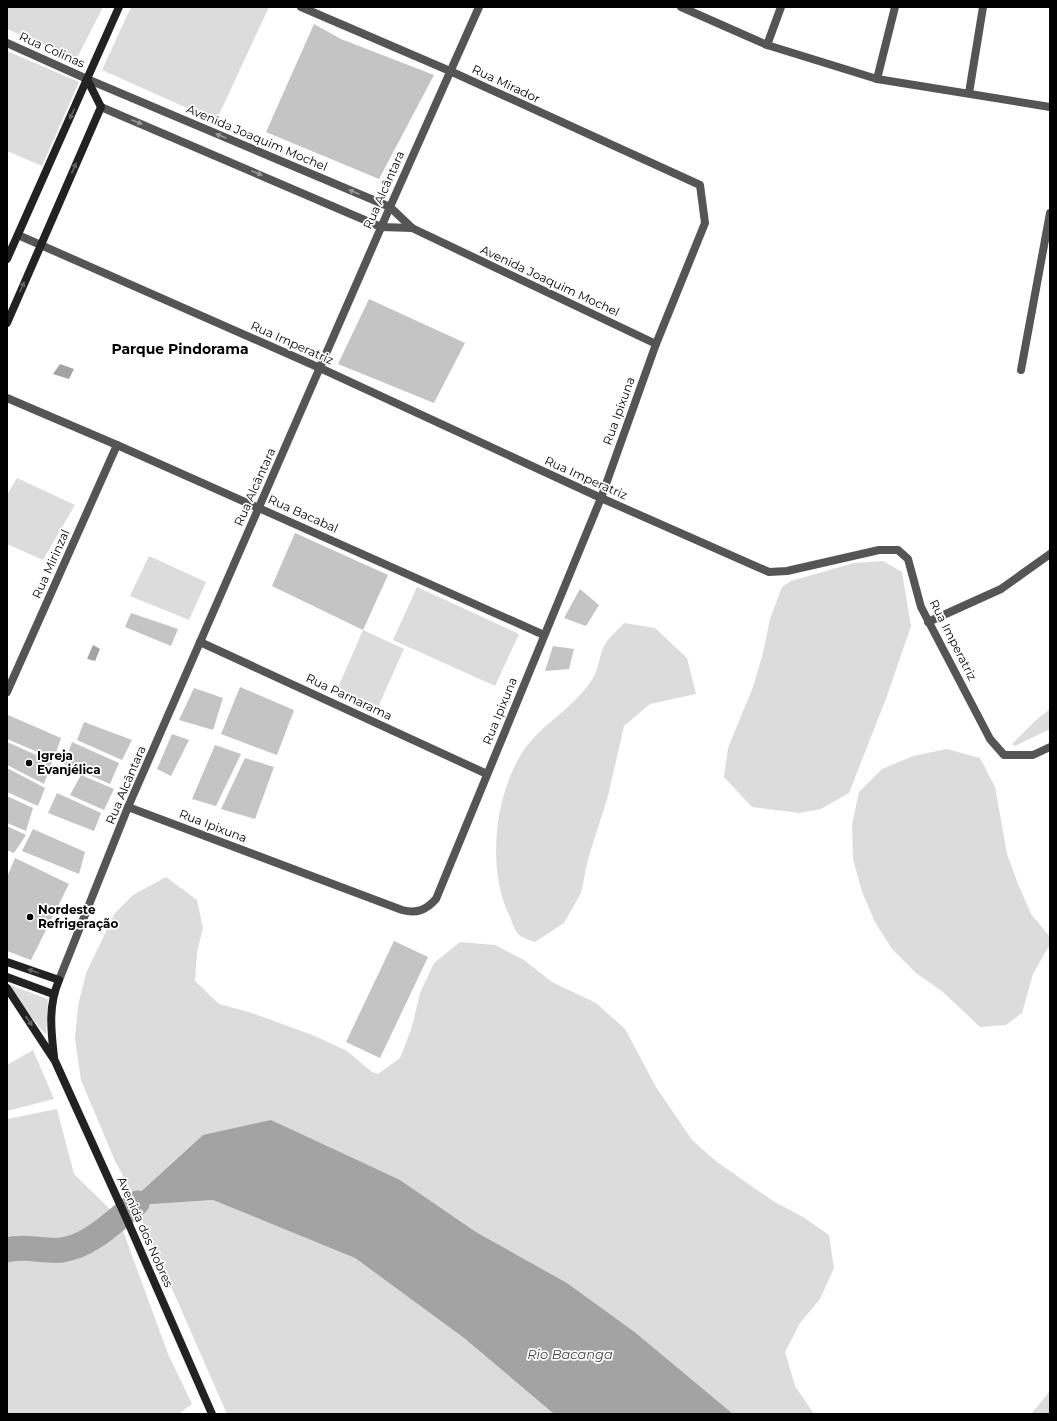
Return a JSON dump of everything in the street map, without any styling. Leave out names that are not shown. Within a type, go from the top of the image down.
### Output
[{"type":"main road","points":[[7,259],[120,7]]},
{"type":"main road","points":[[7,323],[39,246],[101,107],[87,79]]},
{"type":"main road","points":[[7,962],[59,980]]},
{"type":"main road","points":[[7,977],[54,994]]},
{"type":"main road","name":"Avenida dos Nobres","points":[[55,1061],[51,1028],[54,994],[59,980]]},
{"type":"main road","name":"Avenida dos Nobres","points":[[7,988],[55,1061],[128,1222],[212,1414]]},
{"type":"street","name":"Rua Mirador","points":[[301,7],[450,71],[700,185],[705,223]]},
{"type":"street","name":"Rua Alcântara","points":[[59,980],[128,807],[381,227],[479,7]]},
{"type":"street","points":[[681,7],[767,45],[877,79],[969,92],[1050,107]]},
{"type":"street","points":[[767,45],[781,7]]},
{"type":"street","points":[[877,79],[895,7]]},
{"type":"street","points":[[969,92],[983,7]]},
{"type":"street","name":"Rua Colinas","points":[[7,43],[87,79]]},
{"type":"street","name":"Avenida Joaquim Mochel","points":[[87,79],[390,208],[412,228],[656,344]]},
{"type":"street","name":"Avenida Joaquim Mochel","points":[[101,107],[381,227],[412,228]]},
{"type":"street","points":[[1021,370],[1050,213]]},
{"type":"street","name":"Rua Ipixuna","points":[[128,807],[412,913],[429,907],[436,899],[601,498],[656,344],[705,223]]},
{"type":"street","name":"Rua Imperatriz","points":[[18,235],[39,246],[320,368],[601,498],[769,572],[787,571],[863,555],[879,550],[898,550],[908,559],[921,607],[990,739],[1004,755],[1033,755],[1050,747]]},
{"type":"street","name":"Rua Bacabal","points":[[7,398],[117,445],[544,635]]},
{"type":"street","name":"Rua Mirinzal","points":[[7,692],[117,445]]},
{"type":"street","points":[[928,622],[1001,589],[1050,554]]},
{"type":"street","name":"Rua Parnarama","points":[[200,642],[487,774]]},
{"type":"shaded area","points":[[7,7],[103,7],[77,58],[7,29]]},
{"type":"shaded area","points":[[131,7],[269,7],[216,121],[102,70]]},
{"type":"shaded area","points":[[7,51],[79,82],[42,166],[7,151]]},
{"type":"shaded area","points":[[17,478],[75,505],[43,560],[7,544],[7,495]]},
{"type":"shaded area","points":[[149,556],[206,582],[189,620],[130,596]]},
{"type":"shaded area","points":[[883,561],[902,572],[911,626],[887,696],[849,793],[821,809],[799,813],[752,807],[724,777],[728,748],[753,687],[763,653],[770,619],[782,587],[791,581],[854,563]]},
{"type":"shaded area","points":[[417,587],[519,634],[495,686],[393,640]]},
{"type":"shaded area","points":[[624,623],[655,628],[687,658],[696,694],[650,704],[624,726],[608,796],[588,859],[581,893],[564,923],[535,942],[518,934],[514,928],[502,896],[496,852],[497,829],[501,806],[515,765],[526,747],[542,729],[569,706],[586,688],[595,674],[604,646]]},
{"type":"shaded area","points":[[363,630],[404,649],[378,707],[337,690]]},
{"type":"shaded area","points":[[1050,709],[1050,729],[1015,746],[1012,744],[1035,721]]},
{"type":"shaded area","points":[[947,749],[980,758],[995,787],[1007,854],[1018,884],[1031,914],[1050,937],[1050,944],[1033,974],[1022,1013],[1006,1025],[980,1027],[943,992],[916,973],[892,949],[875,922],[862,892],[853,859],[852,825],[859,792],[882,769],[913,756]]},
{"type":"shaded area","points":[[166,877],[197,900],[203,928],[197,952],[195,981],[219,1004],[252,1013],[315,1036],[347,1051],[372,1072],[378,1074],[400,1058],[412,1027],[420,993],[434,963],[460,942],[495,945],[524,960],[552,982],[596,1003],[625,1029],[656,1087],[692,1140],[717,1162],[773,1201],[803,1217],[829,1235],[834,1268],[820,1299],[800,1323],[785,1352],[795,1386],[814,1414],[733,1414],[636,1333],[567,1283],[476,1232],[400,1180],[203,1135],[135,1197],[115,1161],[81,1080],[75,1039],[78,1006],[86,973],[115,913],[133,895]]},
{"type":"shaded area","points":[[7,984],[48,999],[46,1035],[7,987]]},
{"type":"shaded area","points":[[33,1050],[54,1099],[7,1111],[7,1065]]},
{"type":"shaded area","points":[[57,1109],[74,1174],[118,1217],[168,1354],[192,1404],[178,1414],[7,1414],[7,1119]]},
{"type":"shaded area","points":[[213,1200],[355,1258],[464,1338],[554,1414],[227,1414],[140,1216],[138,1205]]},
{"type":"shaded area","points":[[1050,1391],[1050,1414],[1031,1414]]},
{"type":"water","points":[[60,364],[74,369],[69,379],[53,374]]},
{"type":"water","points":[[93,645],[100,649],[95,661],[87,659]]},
{"type":"water","name":"Rio Bacanga","points":[[271,1120],[400,1180],[476,1232],[567,1283],[636,1333],[733,1414],[554,1414],[464,1338],[355,1258],[213,1200],[138,1205],[135,1197],[203,1135]]},
{"type":"building","points":[[314,24],[341,39],[434,75],[379,179],[266,132]]},
{"type":"building","points":[[369,299],[465,343],[434,403],[338,364]]},
{"type":"building","points":[[295,533],[388,575],[363,630],[272,586]]},
{"type":"building","points":[[580,589],[599,605],[586,626],[564,618]]},
{"type":"building","points":[[131,613],[178,629],[171,646],[125,627]]},
{"type":"building","points":[[553,646],[574,649],[569,669],[545,671]]},
{"type":"building","points":[[240,687],[294,710],[277,755],[221,734]]},
{"type":"building","points":[[194,688],[223,698],[213,730],[179,720]]},
{"type":"building","points":[[8,715],[61,738],[54,759],[7,739]]},
{"type":"building","points":[[84,722],[132,740],[122,760],[77,740]]},
{"type":"building","points":[[172,734],[189,740],[171,776],[157,769]]},
{"type":"building","name":"Igreja Evanjélica","points":[[7,742],[52,762],[44,784],[7,765]]},
{"type":"building","points":[[72,742],[119,763],[110,784],[64,764]]},
{"type":"building","points":[[215,745],[241,754],[216,806],[192,799]]},
{"type":"building","points":[[245,758],[274,767],[255,819],[221,809]]},
{"type":"building","points":[[7,768],[45,788],[38,806],[7,792]]},
{"type":"building","points":[[81,775],[114,789],[104,810],[70,795]]},
{"type":"building","points":[[57,793],[101,813],[94,831],[48,813]]},
{"type":"building","points":[[7,796],[33,808],[26,831],[7,823]]},
{"type":"building","points":[[7,826],[26,835],[14,853],[7,850]]},
{"type":"building","points":[[33,829],[85,852],[79,874],[22,851]]},
{"type":"building","name":"Nordeste Refrigeração","points":[[15,858],[69,884],[31,960],[7,951],[7,877]]},
{"type":"building","points":[[394,941],[428,957],[380,1058],[346,1042]]},
{"type":"waterway","points":[[7,1250],[21,1248],[62,1250],[73,1248],[93,1238],[137,1203]]},
{"type":"place","name":"Igreja Evanjélica","points":[[29,763]]},
{"type":"place","name":"Nordeste Refrigeração","points":[[30,917]]},
{"type":"district","name":"Parque Pindorama","points":[[180,349]]}]
